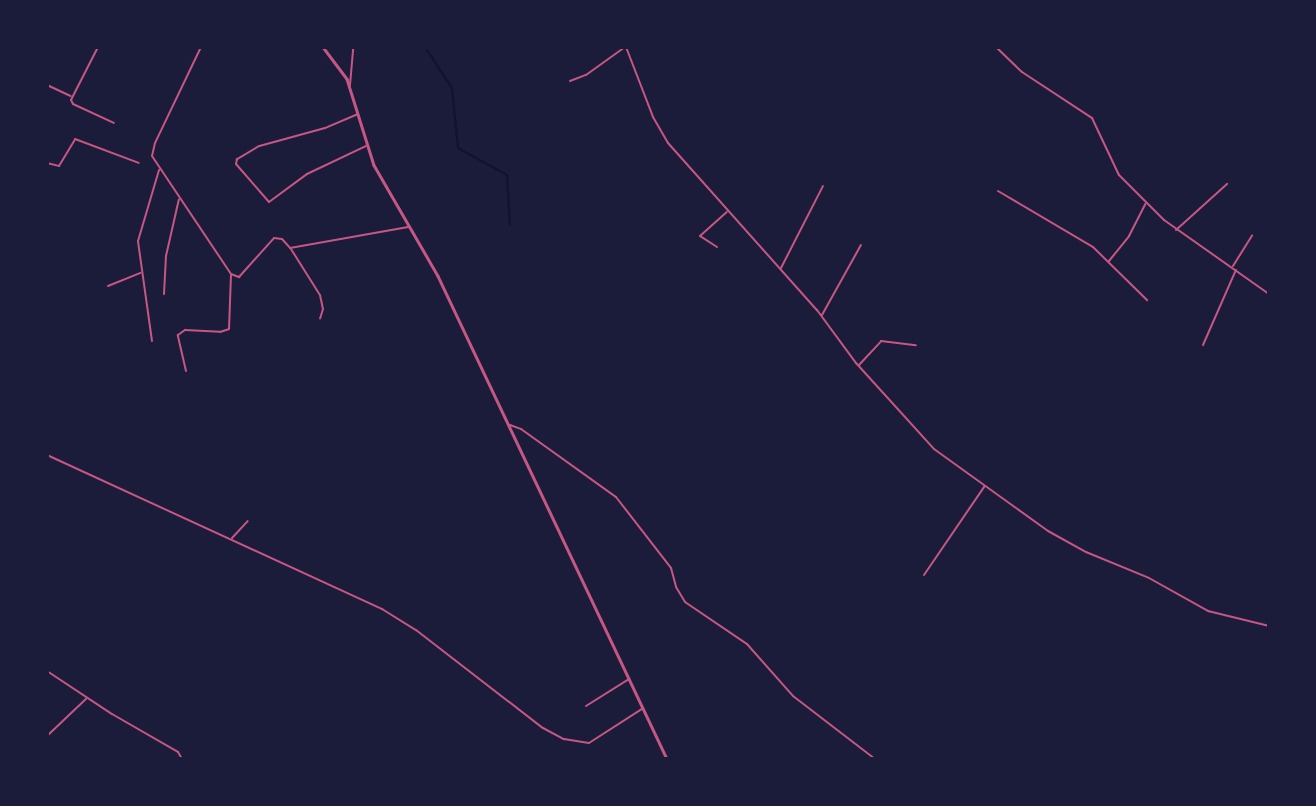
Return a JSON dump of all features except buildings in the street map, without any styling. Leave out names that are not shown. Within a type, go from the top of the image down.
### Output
[{"type":"street","points":[[71,96],[97,47]]},
{"type":"street","points":[[201,47],[155,143],[152,156],[231,274],[239,277],[274,238],[282,239],[320,295],[323,309],[320,319]]},
{"type":"street","points":[[323,47],[338,62],[350,85],[366,146],[380,178],[438,276],[667,759]]},
{"type":"street","points":[[350,85],[353,47]]},
{"type":"street","points":[[570,81],[586,75],[626,47],[649,109],[668,143],[821,316],[859,366],[934,449],[1048,531],[1086,552],[1139,574],[1208,611],[1269,626]]},
{"type":"street","points":[[996,47],[1022,72],[1092,118],[1119,175],[1176,231],[1269,294]]},
{"type":"street","points":[[47,85],[71,96],[74,104],[114,122]]},
{"type":"street","points":[[359,113],[326,128],[259,146],[237,159],[236,164],[269,202],[307,174],[366,146]]},
{"type":"street","points":[[47,163],[58,166],[75,139],[139,163]]},
{"type":"street","points":[[152,341],[141,272],[139,230],[159,169]]},
{"type":"street","points":[[1176,231],[1227,184]]},
{"type":"street","points":[[780,269],[823,186]]},
{"type":"street","points":[[998,191],[1093,247],[1147,300]]},
{"type":"street","points":[[164,293],[166,256],[179,199]]},
{"type":"street","points":[[1109,262],[1129,236],[1146,203]]},
{"type":"street","points":[[717,247],[701,234],[728,212]]},
{"type":"street","points":[[290,248],[410,227]]},
{"type":"street","points":[[1203,345],[1234,269],[1252,236]]},
{"type":"street","points":[[821,316],[862,244]]},
{"type":"street","points":[[108,286],[141,272]]},
{"type":"street","points":[[186,371],[178,334],[185,330],[220,332],[229,329],[231,274]]},
{"type":"street","points":[[859,366],[881,341],[916,345]]},
{"type":"street","points":[[509,425],[521,429],[616,497],[671,568],[676,587],[685,602],[747,644],[793,696],[874,759]]},
{"type":"street","points":[[47,455],[393,616],[416,630],[543,728],[564,739],[589,743],[644,707]]},
{"type":"street","points":[[925,575],[984,486]]},
{"type":"street","points":[[231,539],[248,522]]},
{"type":"street","points":[[1269,650],[1269,655]]},
{"type":"street","points":[[47,671],[86,698],[178,752],[182,759]]},
{"type":"street","points":[[586,706],[630,679]]},
{"type":"street","points":[[47,736],[86,698]]},
{"type":"waterway","points":[[425,47],[452,88],[458,148],[507,175],[510,225]]}]
